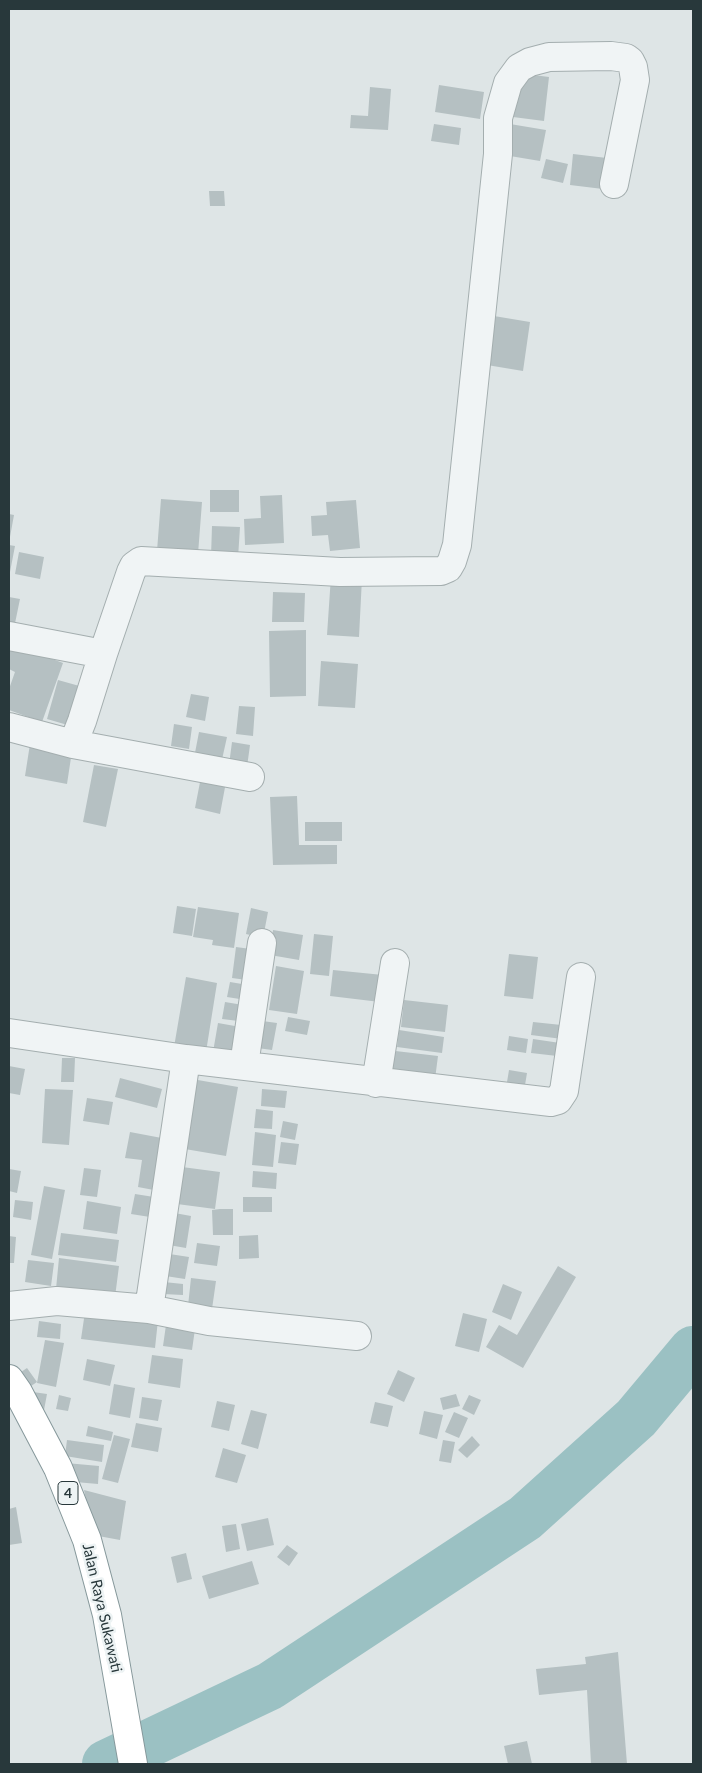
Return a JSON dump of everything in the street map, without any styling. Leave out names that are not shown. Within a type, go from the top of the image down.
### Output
[{"type":"highway","name":"Jalan Raya Sukawati","points":[[9,1379],[18,1392],[58,1468],[87,1540],[107,1615],[133,1764]]},
{"type":"street","points":[[73,744],[131,572],[134,566],[141,562],[340,572],[441,571],[448,568],[457,545],[498,154],[498,118],[508,83],[519,68],[530,62],[549,58],[611,56],[626,58],[630,61],[635,80],[614,184]]},
{"type":"street","points":[[9,636],[103,654]]},
{"type":"street","points":[[9,727],[73,744],[250,777]]},
{"type":"street","points":[[244,1066],[262,943]]},
{"type":"street","points":[[376,1082],[395,963]]},
{"type":"street","points":[[9,1033],[186,1059],[551,1102],[558,1100],[564,1091],[581,977]]},
{"type":"street","points":[[149,1310],[186,1059]]},
{"type":"street","points":[[9,1306],[58,1301],[149,1310],[210,1321],[357,1336]]},
{"type":"building","points":[[518,73],[549,77],[544,121],[513,117]]},
{"type":"building","points":[[439,85],[484,92],[480,119],[435,112]]},
{"type":"building","points":[[370,87],[391,89],[388,130],[350,128],[351,115],[368,116]]},
{"type":"building","points":[[434,124],[461,128],[459,145],[431,141]]},
{"type":"building","points":[[510,124],[546,130],[540,161],[504,155]]},
{"type":"building","points":[[573,154],[607,158],[603,189],[570,185]]},
{"type":"building","points":[[546,159],[568,164],[563,183],[541,178]]},
{"type":"building","points":[[209,191],[224,191],[225,206],[210,206]]},
{"type":"building","points":[[488,315],[530,322],[523,371],[481,364]]},
{"type":"building","points":[[210,490],[239,490],[239,512],[210,512]]},
{"type":"building","points":[[282,495],[284,543],[245,545],[244,519],[261,518],[260,496]]},
{"type":"building","points":[[161,499],[202,502],[198,554],[157,551]]},
{"type":"building","points":[[356,500],[360,548],[330,551],[328,535],[312,536],[311,516],[327,515],[326,502]]},
{"type":"building","points":[[9,514],[14,515],[10,537],[9,537]]},
{"type":"building","points":[[212,526],[240,527],[238,558],[211,557]]},
{"type":"building","points":[[9,545],[15,546],[10,572],[9,571]]},
{"type":"building","points":[[19,552],[44,557],[40,579],[15,574]]},
{"type":"building","points":[[331,576],[362,578],[359,637],[327,635]]},
{"type":"building","points":[[273,592],[305,593],[304,622],[272,622]]},
{"type":"building","points":[[9,597],[20,599],[14,628],[9,627]]},
{"type":"building","points":[[306,630],[306,696],[270,697],[269,631]]},
{"type":"building","points":[[12,644],[63,663],[42,722],[9,710],[9,689],[15,672],[9,669],[9,652]]},
{"type":"building","points":[[321,661],[358,664],[355,708],[318,706]]},
{"type":"building","points":[[58,680],[83,687],[71,726],[47,719]]},
{"type":"building","points":[[191,694],[209,697],[205,721],[186,717]]},
{"type":"building","points":[[239,706],[255,707],[253,736],[236,734]]},
{"type":"building","points":[[174,724],[192,727],[189,749],[171,746]]},
{"type":"building","points":[[199,732],[227,737],[221,764],[194,758]]},
{"type":"building","points":[[232,742],[250,745],[247,767],[229,765]]},
{"type":"building","points":[[30,744],[72,751],[67,784],[25,776]]},
{"type":"building","points":[[94,765],[118,769],[106,827],[83,822]]},
{"type":"building","points":[[201,777],[226,782],[220,814],[195,808]]},
{"type":"building","points":[[297,796],[299,845],[337,845],[337,864],[273,865],[270,797]]},
{"type":"building","points":[[305,822],[342,822],[342,841],[305,841]]},
{"type":"building","points":[[177,906],[196,909],[192,936],[173,933]]},
{"type":"building","points":[[198,907],[239,913],[234,948],[212,945],[213,940],[193,937]]},
{"type":"building","points":[[251,908],[268,912],[263,938],[246,934]]},
{"type":"building","points":[[273,930],[303,935],[299,960],[270,955]]},
{"type":"building","points":[[314,934],[333,936],[329,976],[310,974]]},
{"type":"building","points":[[236,947],[258,950],[254,981],[232,978]]},
{"type":"building","points":[[509,954],[538,957],[533,999],[504,996]]},
{"type":"building","points":[[276,966],[304,971],[297,1014],[269,1010]]},
{"type":"building","points":[[333,970],[383,975],[380,1002],[330,996]]},
{"type":"building","points":[[186,977],[217,983],[206,1052],[174,1047]]},
{"type":"building","points":[[230,982],[248,985],[246,1000],[227,997]]},
{"type":"building","points":[[404,1000],[448,1005],[445,1032],[401,1027]]},
{"type":"building","points":[[225,1002],[249,1006],[247,1022],[222,1019]]},
{"type":"building","points":[[288,1017],[310,1021],[307,1035],[285,1031]]},
{"type":"building","points":[[255,1020],[277,1023],[272,1050],[250,1047]]},
{"type":"building","points":[[533,1022],[571,1026],[570,1040],[531,1035]]},
{"type":"building","points":[[218,1023],[246,1028],[240,1057],[213,1052]]},
{"type":"building","points":[[399,1030],[444,1037],[442,1053],[397,1047]]},
{"type":"building","points":[[509,1036],[528,1039],[526,1053],[507,1050]]},
{"type":"building","points":[[533,1039],[567,1044],[566,1057],[531,1053]]},
{"type":"building","points":[[387,1050],[438,1056],[435,1079],[384,1073]]},
{"type":"building","points":[[62,1058],[75,1058],[74,1082],[61,1082]]},
{"type":"building","points":[[9,1066],[25,1069],[20,1095],[9,1093]]},
{"type":"building","points":[[509,1070],[527,1073],[524,1091],[506,1088]]},
{"type":"building","points":[[120,1078],[162,1089],[157,1108],[115,1097]]},
{"type":"building","points":[[192,1079],[238,1087],[226,1156],[179,1148]]},
{"type":"building","points":[[45,1089],[73,1090],[69,1145],[42,1143]]},
{"type":"building","points":[[262,1089],[287,1091],[285,1108],[261,1106]]},
{"type":"building","points":[[87,1098],[113,1102],[109,1125],[83,1121]]},
{"type":"building","points":[[256,1109],[273,1111],[272,1129],[254,1128]]},
{"type":"building","points":[[283,1121],[298,1124],[295,1140],[280,1137]]},
{"type":"building","points":[[130,1132],[167,1139],[159,1191],[138,1187],[142,1160],[125,1158]]},
{"type":"building","points":[[255,1132],[276,1135],[273,1167],[252,1165]]},
{"type":"building","points":[[281,1142],[299,1144],[296,1165],[278,1163]]},
{"type":"building","points":[[182,1167],[220,1172],[215,1209],[177,1204]]},
{"type":"building","points":[[84,1168],[101,1170],[97,1197],[80,1195]]},
{"type":"building","points":[[9,1169],[21,1171],[17,1193],[9,1191]]},
{"type":"building","points":[[253,1171],[277,1173],[276,1189],[252,1187]]},
{"type":"building","points":[[44,1186],[65,1190],[52,1259],[31,1255]]},
{"type":"building","points":[[135,1194],[154,1197],[150,1217],[131,1214]]},
{"type":"building","points":[[243,1197],[272,1197],[272,1212],[243,1212]]},
{"type":"building","points":[[15,1200],[33,1202],[31,1220],[13,1217]]},
{"type":"building","points":[[87,1201],[121,1207],[117,1234],[83,1229]]},
{"type":"building","points":[[233,1209],[233,1235],[213,1235],[212,1210]]},
{"type":"building","points":[[169,1212],[191,1216],[186,1248],[163,1244]]},
{"type":"building","points":[[61,1233],[119,1240],[116,1262],[58,1255]]},
{"type":"building","points":[[258,1235],[259,1258],[239,1259],[239,1236]]},
{"type":"building","points":[[9,1236],[16,1237],[14,1263],[9,1263]]},
{"type":"building","points":[[197,1243],[220,1246],[217,1266],[194,1263]]},
{"type":"building","points":[[163,1253],[189,1257],[185,1279],[159,1275]]},
{"type":"building","points":[[59,1258],[119,1266],[115,1297],[56,1289]]},
{"type":"building","points":[[28,1260],[54,1263],[51,1286],[25,1282]]},
{"type":"building","points":[[558,1266],[576,1277],[523,1368],[486,1347],[499,1325],[517,1335]]},
{"type":"building","points":[[191,1278],[216,1281],[212,1309],[188,1306]]},
{"type":"building","points":[[164,1282],[183,1284],[183,1295],[163,1294]]},
{"type":"building","points":[[503,1284],[522,1292],[511,1320],[492,1312]]},
{"type":"building","points":[[85,1312],[158,1320],[155,1348],[81,1339]]},
{"type":"building","points":[[463,1313],[487,1319],[479,1352],[455,1346]]},
{"type":"building","points":[[39,1321],[61,1324],[60,1339],[37,1337]]},
{"type":"building","points":[[166,1325],[195,1329],[192,1350],[163,1346]]},
{"type":"building","points":[[45,1340],[64,1343],[56,1387],[37,1383]]},
{"type":"building","points":[[152,1355],[183,1359],[180,1388],[148,1383]]},
{"type":"building","points":[[87,1359],[115,1365],[110,1386],[83,1380]]},
{"type":"building","points":[[27,1368],[37,1382],[25,1390],[15,1376]]},
{"type":"building","points":[[398,1370],[415,1378],[404,1402],[387,1394]]},
{"type":"building","points":[[114,1384],[135,1388],[130,1418],[109,1414]]},
{"type":"building","points":[[33,1392],[47,1394],[44,1410],[30,1408]]},
{"type":"building","points":[[456,1394],[460,1406],[443,1410],[440,1398]]},
{"type":"building","points":[[59,1395],[71,1398],[68,1411],[56,1409]]},
{"type":"building","points":[[469,1395],[481,1400],[474,1415],[462,1409]]},
{"type":"building","points":[[142,1397],[162,1400],[158,1421],[139,1418]]},
{"type":"building","points":[[217,1401],[235,1405],[229,1431],[211,1427]]},
{"type":"building","points":[[375,1402],[393,1406],[388,1427],[370,1423]]},
{"type":"building","points":[[251,1410],[267,1414],[258,1449],[241,1444]]},
{"type":"building","points":[[424,1411],[443,1415],[437,1439],[419,1434]]},
{"type":"building","points":[[454,1412],[468,1418],[459,1438],[445,1432]]},
{"type":"building","points":[[136,1423],[162,1428],[158,1452],[131,1447]]},
{"type":"building","points":[[88,1426],[113,1432],[111,1441],[86,1436]]},
{"type":"building","points":[[114,1435],[130,1439],[118,1483],[102,1479]]},
{"type":"building","points":[[472,1436],[480,1445],[467,1458],[458,1450]]},
{"type":"building","points":[[67,1440],[104,1445],[102,1462],[65,1456]]},
{"type":"building","points":[[443,1440],[455,1442],[451,1463],[439,1461]]},
{"type":"building","points":[[223,1448],[246,1455],[237,1483],[215,1477]]},
{"type":"building","points":[[66,1463],[99,1466],[98,1484],[64,1481]]},
{"type":"building","points":[[84,1490],[126,1501],[120,1540],[93,1535]]},
{"type":"building","points":[[16,1507],[22,1543],[9,1545],[9,1509]]},
{"type":"building","points":[[268,1518],[274,1545],[247,1551],[241,1524]]},
{"type":"building","points":[[236,1524],[240,1549],[226,1552],[222,1526]]},
{"type":"building","points":[[287,1545],[298,1553],[289,1566],[277,1557]]},
{"type":"building","points":[[186,1553],[192,1579],[177,1583],[171,1557]]},
{"type":"building","points":[[252,1561],[259,1584],[209,1599],[202,1576]]},
{"type":"building","points":[[618,1652],[627,1764],[591,1764],[587,1690],[539,1695],[536,1669],[586,1664],[585,1657]]},
{"type":"building","points":[[527,1741],[532,1764],[508,1764],[504,1746]]},
{"type":"waterway","points":[[106,1764],[270,1686],[525,1518],[636,1418],[693,1350]]}]
